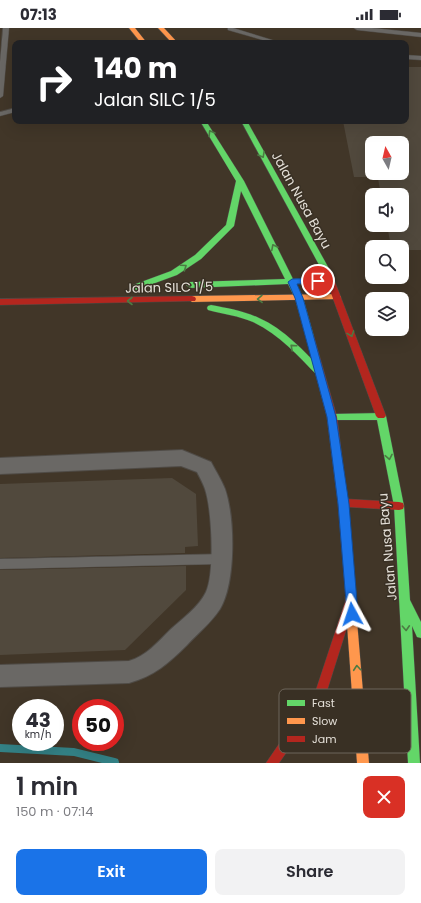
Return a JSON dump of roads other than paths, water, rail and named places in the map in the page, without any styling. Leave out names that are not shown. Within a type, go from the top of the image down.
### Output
[{"type":"main road","points":[[132,28],[142,40]]},
{"type":"main road","points":[[161,28],[172,40]]},
{"type":"main road","points":[[205,124],[240,181],[292,282],[299,298],[321,374],[332,417],[344,504],[358,689]]},
{"type":"main road","name":"Jalan Nusa Bayu","points":[[246,124],[331,280],[381,416],[399,506],[409,689]]},
{"type":"main road","name":"Jalan SILC 1/5","points":[[167,286],[132,287],[174,274],[198,257],[230,226],[240,181]]},
{"type":"main road","name":"Jalan SILC 1/5","points":[[182,286],[331,280]]},
{"type":"main road","name":"Jalan SILC 1/5","points":[[0,302],[174,301],[337,297]]},
{"type":"main road","points":[[174,301],[236,313],[268,326],[292,345],[321,374]]},
{"type":"main road","points":[[332,417],[381,416]]},
{"type":"main road","points":[[344,504],[399,506]]},
{"type":"main road","points":[[322,689],[351,599]]},
{"type":"main road","points":[[404,599],[421,633]]},
{"type":"main road","name":"Jalan Nusa Bayu","points":[[411,714],[414,763]]},
{"type":"main road","points":[[272,763],[279,753]]},
{"type":"main road","points":[[362,753],[363,763]]},
{"type":"street","points":[[0,466],[182,458],[204,467],[215,490],[222,538],[221,582],[216,596],[206,610],[159,657],[143,669],[129,672],[0,676]]},
{"type":"lane","points":[[0,96],[6,28]]},
{"type":"lane","points":[[357,28],[421,35]]},
{"type":"lane","points":[[230,29],[268,40]]},
{"type":"lane","points":[[409,57],[421,58]]},
{"type":"lane","points":[[0,114],[12,111]]},
{"type":"lane","points":[[0,114],[12,116]]},
{"type":"lane","points":[[0,564],[221,559]]},
{"type":"waterway","points":[[0,748],[74,752],[115,762]]}]
